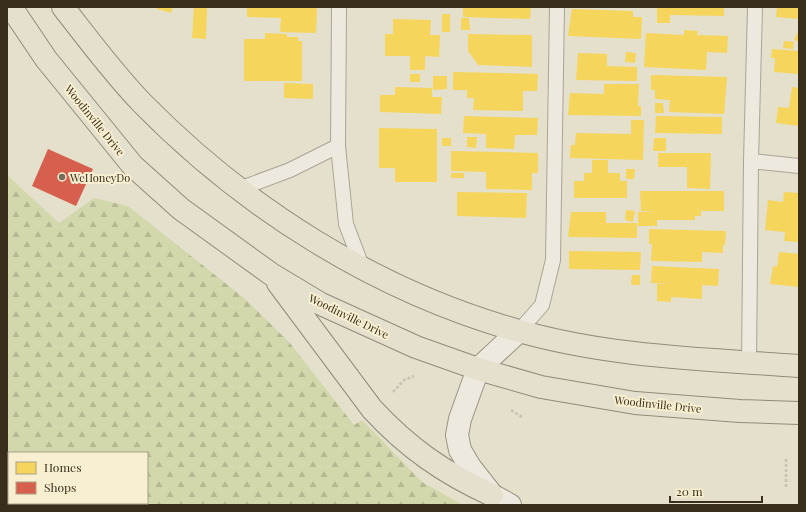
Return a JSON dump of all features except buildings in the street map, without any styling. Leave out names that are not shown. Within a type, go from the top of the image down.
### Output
[{"type":"main road","name":"Woodinville Drive","points":[[11,7],[46,59],[133,166],[181,209],[271,274],[347,317],[410,345],[478,369],[541,387],[635,403],[719,410],[799,413]]},
{"type":"main road","points":[[63,7],[140,101],[179,140],[222,177],[314,241],[363,270],[413,293],[464,313],[519,331],[567,342],[679,358],[799,366]]},
{"type":"main road","points":[[271,274],[372,409],[385,423],[414,450],[433,464],[463,482],[501,500]]},
{"type":"main road","points":[[501,500],[463,456],[460,450],[457,435],[460,419],[478,369],[519,331]]},
{"type":"lane","points":[[339,7],[338,146],[346,224],[363,270]]},
{"type":"lane","points":[[519,331],[542,305],[553,260],[557,7]]},
{"type":"lane","points":[[749,363],[751,162],[755,7]]},
{"type":"lane","points":[[239,189],[290,170],[338,146]]},
{"type":"lane","points":[[751,162],[799,166]]},
{"type":"path","points":[[389,397],[410,376],[421,378]]},
{"type":"path","points":[[511,410],[522,417]]},
{"type":"path","points":[[786,459],[786,489]]},
{"type":"green space","points":[[7,175],[59,223],[94,198],[128,206],[244,298],[289,342],[354,425],[362,420],[422,482],[463,505],[14,504],[148,504],[148,452],[8,452],[7,501]]},
{"type":"place","name":"WeHoneyDo","points":[[62,177]]}]
